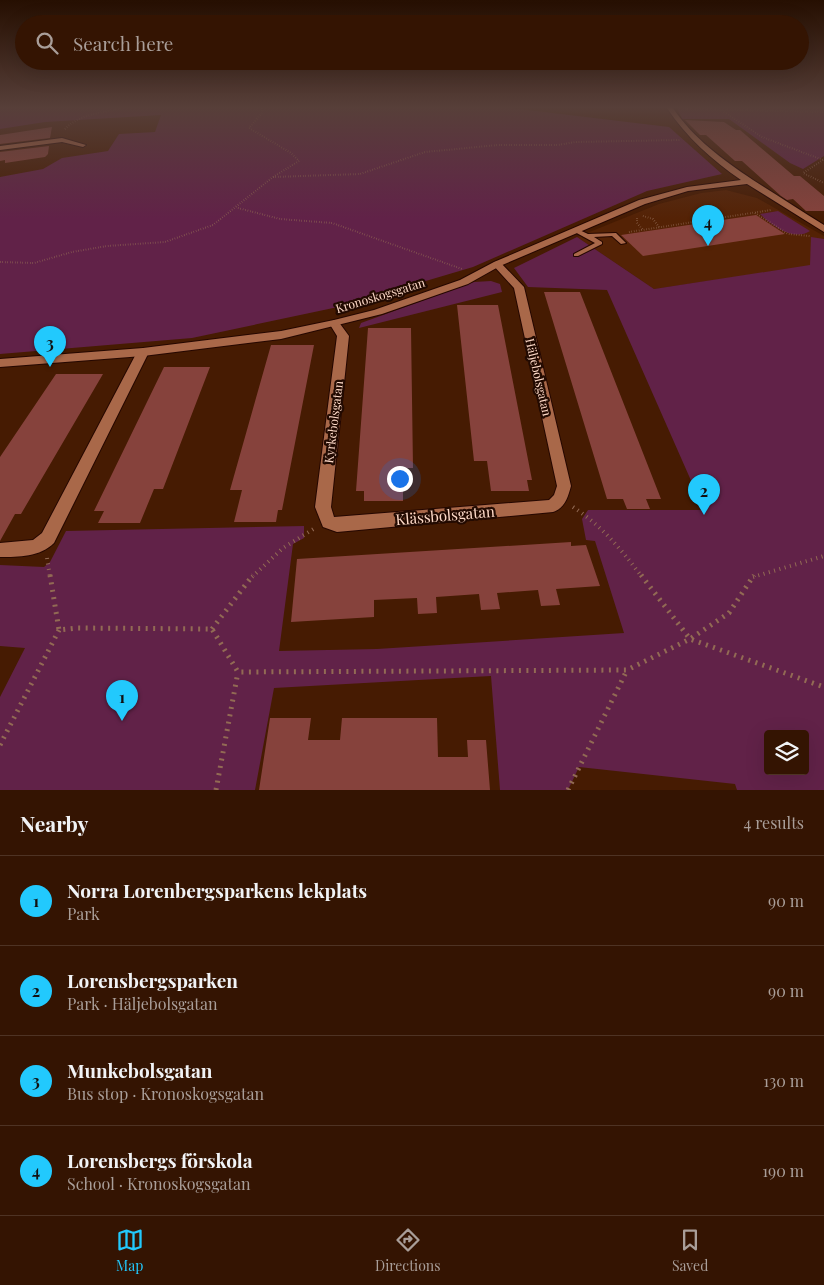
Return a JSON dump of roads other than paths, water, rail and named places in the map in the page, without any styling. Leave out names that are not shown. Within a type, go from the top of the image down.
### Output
[{"type":"street","points":[[0,148],[24,145]]},
{"type":"street","points":[[701,145],[723,163],[824,229]]},
{"type":"street","name":"Kronoskogsgatan","points":[[0,363],[143,352],[281,335],[334,323],[378,312],[464,282],[496,264],[624,209],[657,197],[710,185],[750,181]]},
{"type":"street","name":"Häljebolsgatan","points":[[496,264],[519,287],[564,486],[560,498]]},
{"type":"street","name":"Kyrkebolsgatan","points":[[328,522],[323,507],[343,336],[334,323]]},
{"type":"street","points":[[0,550],[19,550],[43,544],[48,538],[143,352]]},
{"type":"street","name":"Klässbolsgatan","points":[[328,522],[337,525],[553,506],[560,498]]},
{"type":"lane","points":[[575,230],[600,243],[576,255]]},
{"type":"lane","points":[[586,236],[614,234],[623,243]]},
{"type":"place","name":"Lorensbergs förskola","points":[[708,246]]},
{"type":"place","name":"Munkebolsgatan","points":[[50,367]]},
{"type":"place","name":"Lorensbergsparken","points":[[704,515]]},
{"type":"place","name":"Norra Lorenbergsparkens lekplats","points":[[122,721]]}]
